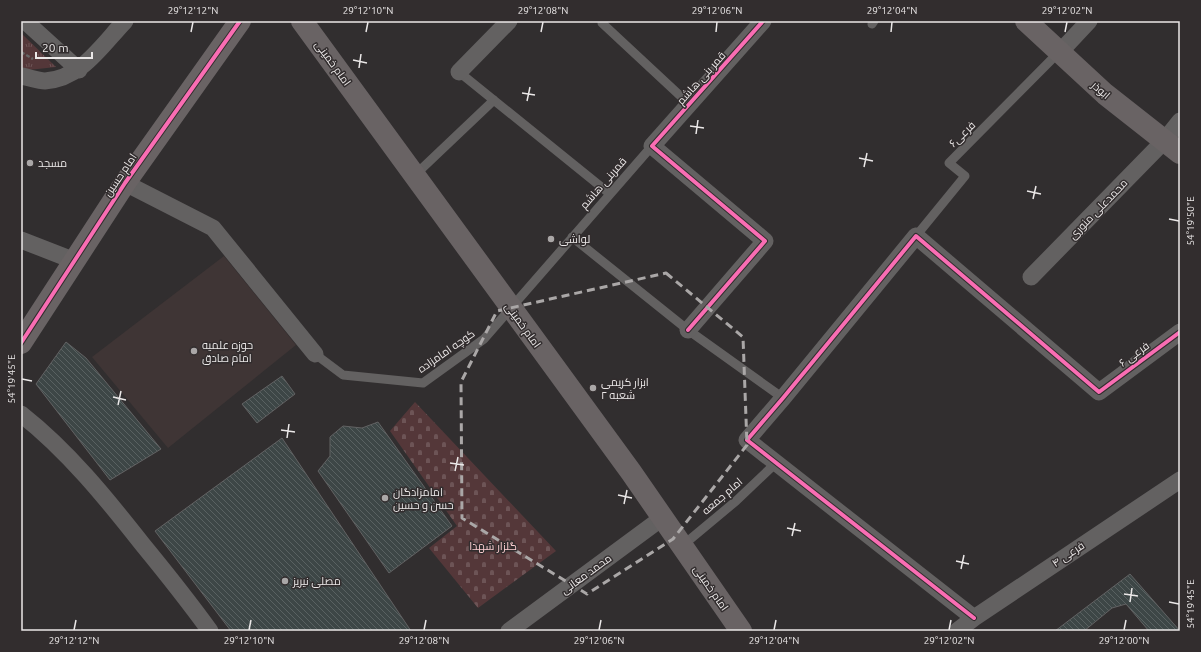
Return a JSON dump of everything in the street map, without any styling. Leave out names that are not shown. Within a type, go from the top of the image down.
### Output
[{"type":"main road","name":"امام حسین","points":[[21,343],[125,183],[240,21]]},
{"type":"main road","name":"امام خمینی","points":[[302,21],[511,307],[741,631]]},
{"type":"main road","name":"ابوذر","points":[[1026,21],[1106,94],[1172,147]]},
{"type":"street","points":[[25,21],[79,70]]},
{"type":"street","points":[[21,76],[44,81],[60,78],[79,70],[125,21]]},
{"type":"street","points":[[459,72],[509,21]]},
{"type":"street","name":"قمر بنی هاشم","points":[[652,146],[763,21]]},
{"type":"street","points":[[1060,52],[1090,21]]},
{"type":"street","name":"محمدعلی منوری","points":[[1032,277],[1172,147],[1180,121]]},
{"type":"street","points":[[652,146],[764,241],[688,330]]},
{"type":"street","points":[[125,183],[213,228],[315,354]]},
{"type":"street","points":[[916,236],[784,398],[747,440],[974,618]]},
{"type":"street","name":"فرعی ۶","points":[[916,236],[1099,392],[1180,332]]},
{"type":"street","points":[[21,240],[74,261]]},
{"type":"street","points":[[21,414],[39,428],[71,460],[112,505],[210,631]]},
{"type":"street","name":"فرعی ۴","points":[[957,631],[974,618],[1180,480]]},
{"type":"street","name":"محمد معانی","points":[[509,631],[662,518]]},
{"type":"lane","points":[[604,21],[602,23],[689,104]]},
{"type":"lane","name":"فرعی۶","points":[[916,236],[965,176],[949,162],[1060,52]]},
{"type":"lane","points":[[459,72],[610,194]]},
{"type":"lane","points":[[415,175],[494,100]]},
{"type":"lane","name":"قمربنی هاشم","points":[[511,307],[652,146]]},
{"type":"lane","points":[[572,236],[688,330],[784,398]]},
{"type":"lane","name":"کوچه امامزاده","points":[[315,354],[343,375],[423,383],[484,339],[511,307]]},
{"type":"lane","name":"امام جمعه","points":[[682,546],[736,501],[776,463]]},
{"type":"path","points":[[21,52],[35,61]]},
{"type":"highlighted area","points":[[666,273],[743,337],[747,445],[673,539],[587,594],[462,518],[461,382],[497,311]]},
{"type":"shaded area","name":"حوزه علمیه امام صادق","points":[[224,256],[296,345],[168,448],[92,357]]},
{"type":"green space","points":[[21,33],[56,67],[28,70],[21,67]]},
{"type":"green space","name":"گلزار شهدا","points":[[415,402],[556,551],[478,608],[429,548],[457,526],[390,431]]},
{"type":"building","points":[[66,342],[86,358],[161,449],[110,480],[36,384]]},
{"type":"building","points":[[282,376],[295,394],[257,423],[242,404]]},
{"type":"building","name":"امامزادگان حسن و حسین","points":[[378,422],[452,526],[389,573],[318,471],[330,456],[330,437],[343,426],[362,428]]},
{"type":"building","name":"مصلی نیریز","points":[[282,438],[411,631],[231,631],[155,531]]},
{"type":"building","points":[[1130,574],[1180,631],[1149,631],[1126,604],[1112,608],[1084,631],[1055,631]]},
{"type":"cycle path","points":[[21,343],[125,183],[240,21]]},
{"type":"cycle path","points":[[688,330],[765,241],[652,146],[763,21]]},
{"type":"cycle path","points":[[974,618],[747,440],[916,236],[1099,392],[1180,332]]},
{"type":"place","name":"مسجد","points":[[30,163]]},
{"type":"place","name":"لواشی","points":[[551,239]]},
{"type":"place","name":"حوزه علمیه امام صادق","points":[[194,351]]},
{"type":"place","name":"ابزار کریمی شعبه ۲","points":[[593,388]]},
{"type":"place","name":"امامزادگان حسن و حسین","points":[[385,498]]},
{"type":"place","name":"مصلی نیریز","points":[[285,581]]}]
